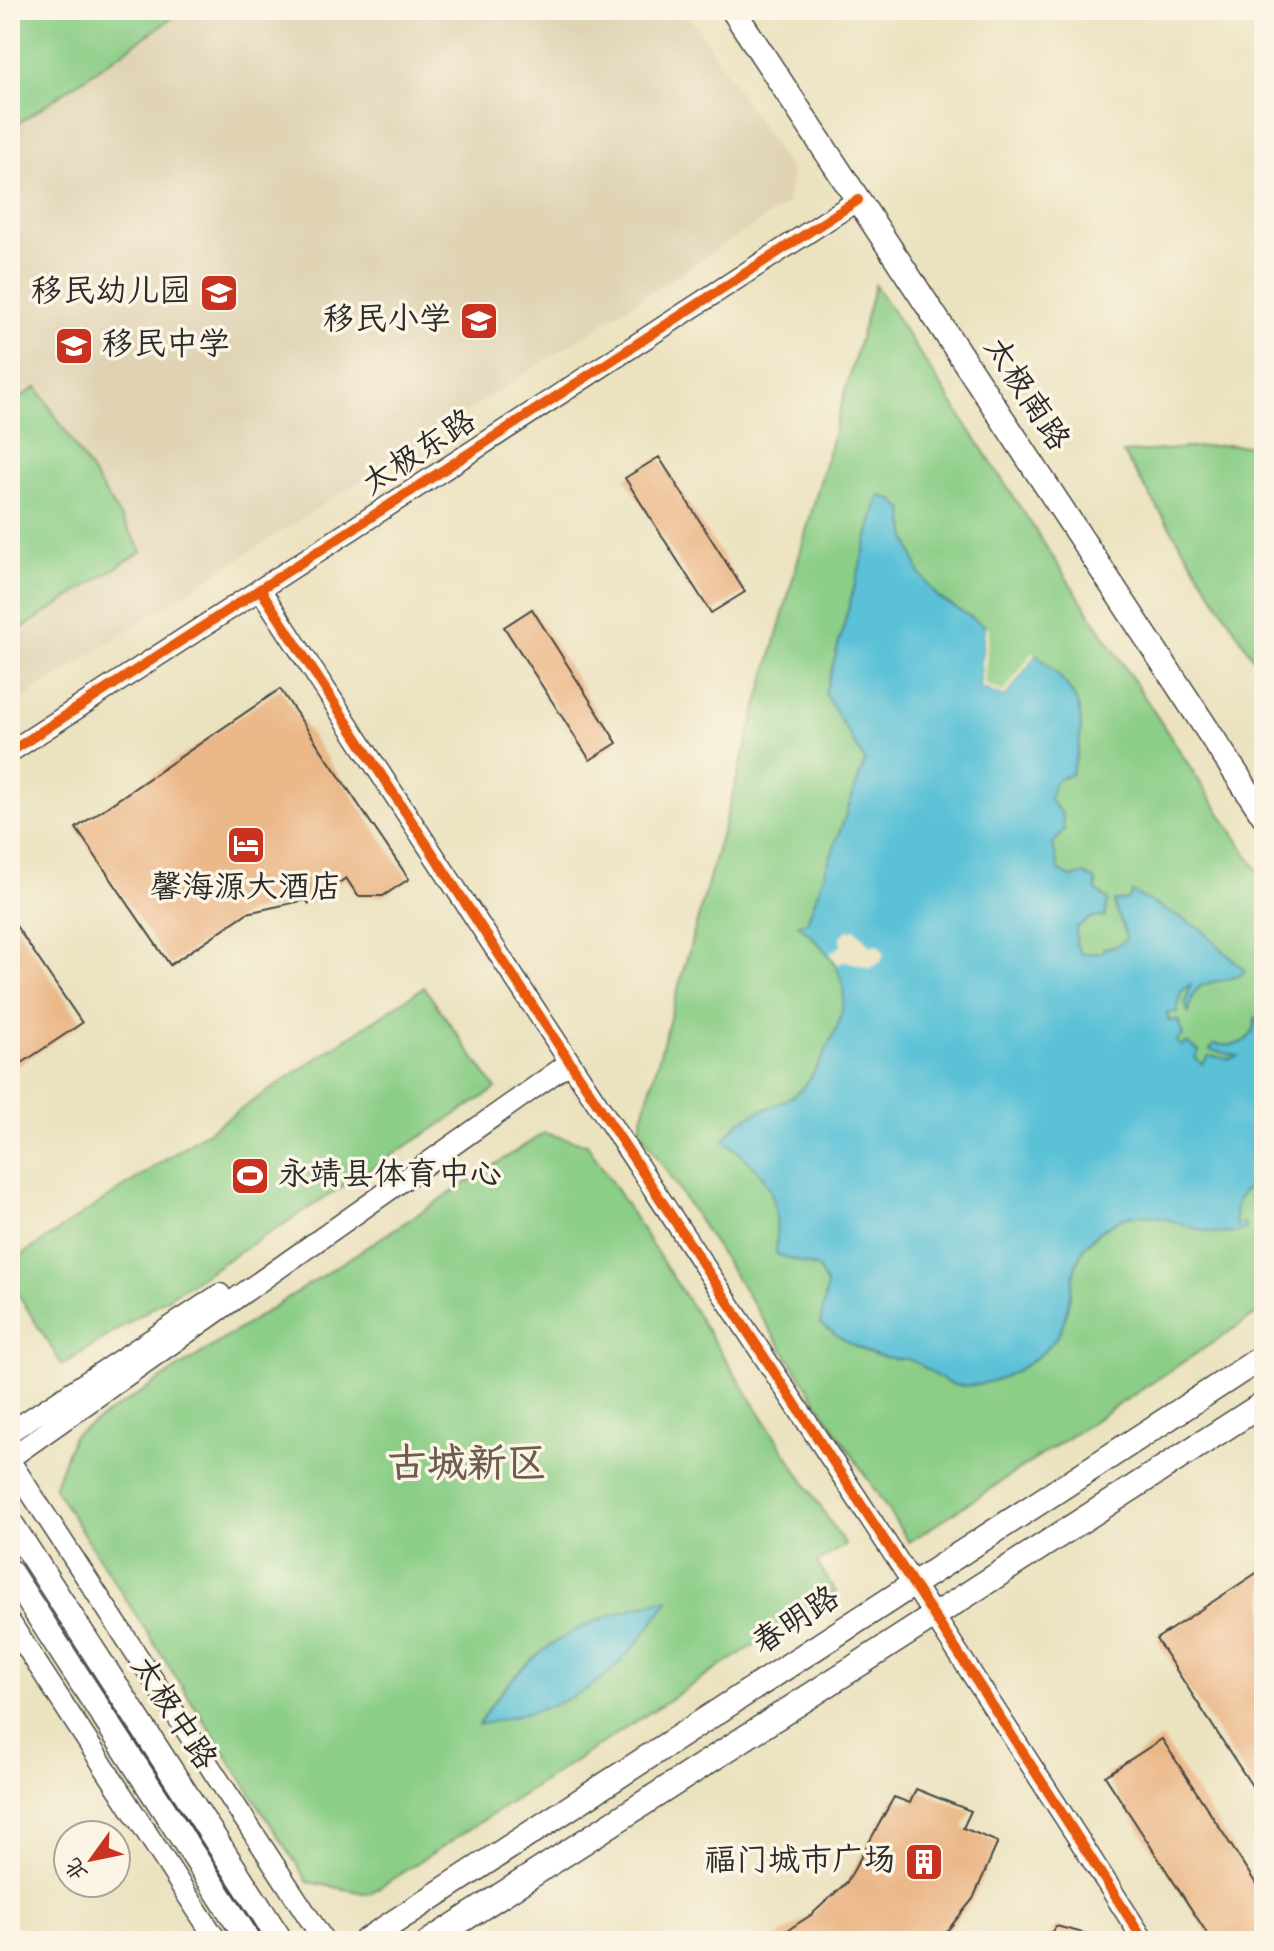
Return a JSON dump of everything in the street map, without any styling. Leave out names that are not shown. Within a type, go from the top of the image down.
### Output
[{"type":"main road","name":"太极南路","points":[[733,10],[1264,816]]},
{"type":"main road","name":"春明路","points":[[365,1941],[1264,1356]]},
{"type":"main road","points":[[430,1941],[1264,1403]]},
{"type":"main road","name":"太极中路","points":[[10,1522],[281,1941]]},
{"type":"main road","name":"太极中路","points":[[10,1572],[249,1941]]},
{"type":"street","name":"太极东路","points":[[10,752],[858,200]]},
{"type":"street","points":[[260,589],[569,1063],[935,1613],[1144,1941]]},
{"type":"street","points":[[10,1432],[569,1063]]},
{"type":"street","points":[[324,1941],[10,1460],[569,1063]]},
{"type":"street","points":[[10,1622],[217,1941]]},
{"type":"shaded area","points":[[182,10],[686,10],[792,174],[787,204],[10,707],[10,129]]},
{"type":"green space","points":[[10,10],[184,10],[10,129]]},
{"type":"green space","points":[[875,285],[1264,880],[1264,1309],[909,1542],[639,1129]]},
{"type":"green space","points":[[37,387],[142,551],[10,636],[10,404]]},
{"type":"green space","points":[[1227,445],[1264,446],[1264,675],[1123,453]]},
{"type":"green space","name":"永靖县体育中心","points":[[424,987],[496,1089],[62,1365],[10,1281],[10,1263]]},
{"type":"green space","points":[[544,1133],[587,1144],[845,1545],[817,1563],[836,1592],[369,1894],[308,1882],[54,1488],[73,1436]]},
{"type":"water","points":[[879,496],[892,499],[904,510],[906,534],[920,574],[938,597],[985,626],[980,687],[1005,697],[1036,654],[1073,694],[1081,721],[1080,737],[1071,775],[1058,780],[1051,790],[1050,800],[1062,814],[1064,830],[1053,845],[1059,870],[1072,878],[1084,874],[1096,880],[1096,890],[1108,900],[1105,917],[1091,918],[1076,928],[1076,943],[1081,954],[1101,953],[1104,948],[1116,946],[1126,939],[1114,901],[1128,900],[1132,892],[1200,928],[1245,971],[1202,986],[1191,1000],[1189,1014],[1185,1003],[1191,984],[1181,992],[1177,1012],[1167,1012],[1169,1021],[1178,1020],[1183,1035],[1176,1041],[1181,1046],[1186,1042],[1199,1051],[1195,1058],[1203,1064],[1209,1056],[1230,1059],[1238,1056],[1210,1050],[1214,1044],[1236,1044],[1247,1039],[1255,1018],[1264,1012],[1264,1182],[1249,1187],[1237,1203],[1236,1226],[1244,1223],[1246,1229],[1214,1233],[1150,1216],[1133,1216],[1117,1221],[1088,1243],[1081,1254],[1063,1324],[1045,1350],[1014,1372],[978,1385],[961,1386],[946,1382],[910,1360],[868,1352],[820,1324],[827,1286],[818,1268],[776,1254],[776,1215],[769,1188],[753,1165],[724,1140],[738,1123],[789,1098],[805,1085],[834,1035],[841,1016],[842,984],[837,969],[798,924],[807,922],[865,761],[825,694]]},
{"type":"water","points":[[669,1599],[628,1653],[590,1687],[543,1708],[478,1725],[516,1675],[559,1640],[609,1616]]},
{"type":"pier","points":[[985,626],[989,628],[984,684],[1004,692],[1033,652],[1036,654],[1005,697],[980,687]]},
{"type":"pier","points":[[856,929],[870,946],[877,944],[884,952],[881,962],[870,968],[846,961],[837,965],[830,953],[841,946],[840,938],[846,931]]},
{"type":"building","points":[[659,457],[745,592],[711,613],[625,478]]},
{"type":"building","points":[[532,609],[617,743],[590,760],[504,627]]},
{"type":"building","points":[[280,689],[409,879],[383,896],[358,896],[346,878],[309,904],[306,900],[247,913],[170,965],[76,828]]},
{"type":"building","points":[[10,917],[82,1023],[10,1071]]},
{"type":"building","points":[[1264,1568],[1264,1783],[1254,1789],[1156,1639]]},
{"type":"building","points":[[1162,1739],[1264,1896],[1264,1941],[1212,1941],[1105,1776]]},
{"type":"building","name":"福门城市广场","points":[[916,1789],[971,1811],[963,1828],[998,1842],[973,1899],[939,1941],[771,1941],[811,1915],[847,1882],[894,1797],[910,1803]]},
{"type":"building","points":[[1056,1926],[1095,1936],[1094,1941],[1045,1941]]},
{"type":"cycle path","points":[[10,752],[858,200]]},
{"type":"cycle path","points":[[260,589],[1144,1941]]},
{"type":"place","name":"移民幼儿园","points":[[219,293]]},
{"type":"place","name":"移民小学","points":[[479,321]]},
{"type":"place","name":"移民中学","points":[[74,346]]},
{"type":"place","name":"馨海源大酒店","points":[[246,845]]},
{"type":"place","name":"永靖县体育中心","points":[[250,1176]]},
{"type":"place","name":"福门城市广场","points":[[924,1862]]},
{"type":"district","name":"古城新区","points":[[467,1466]]}]
